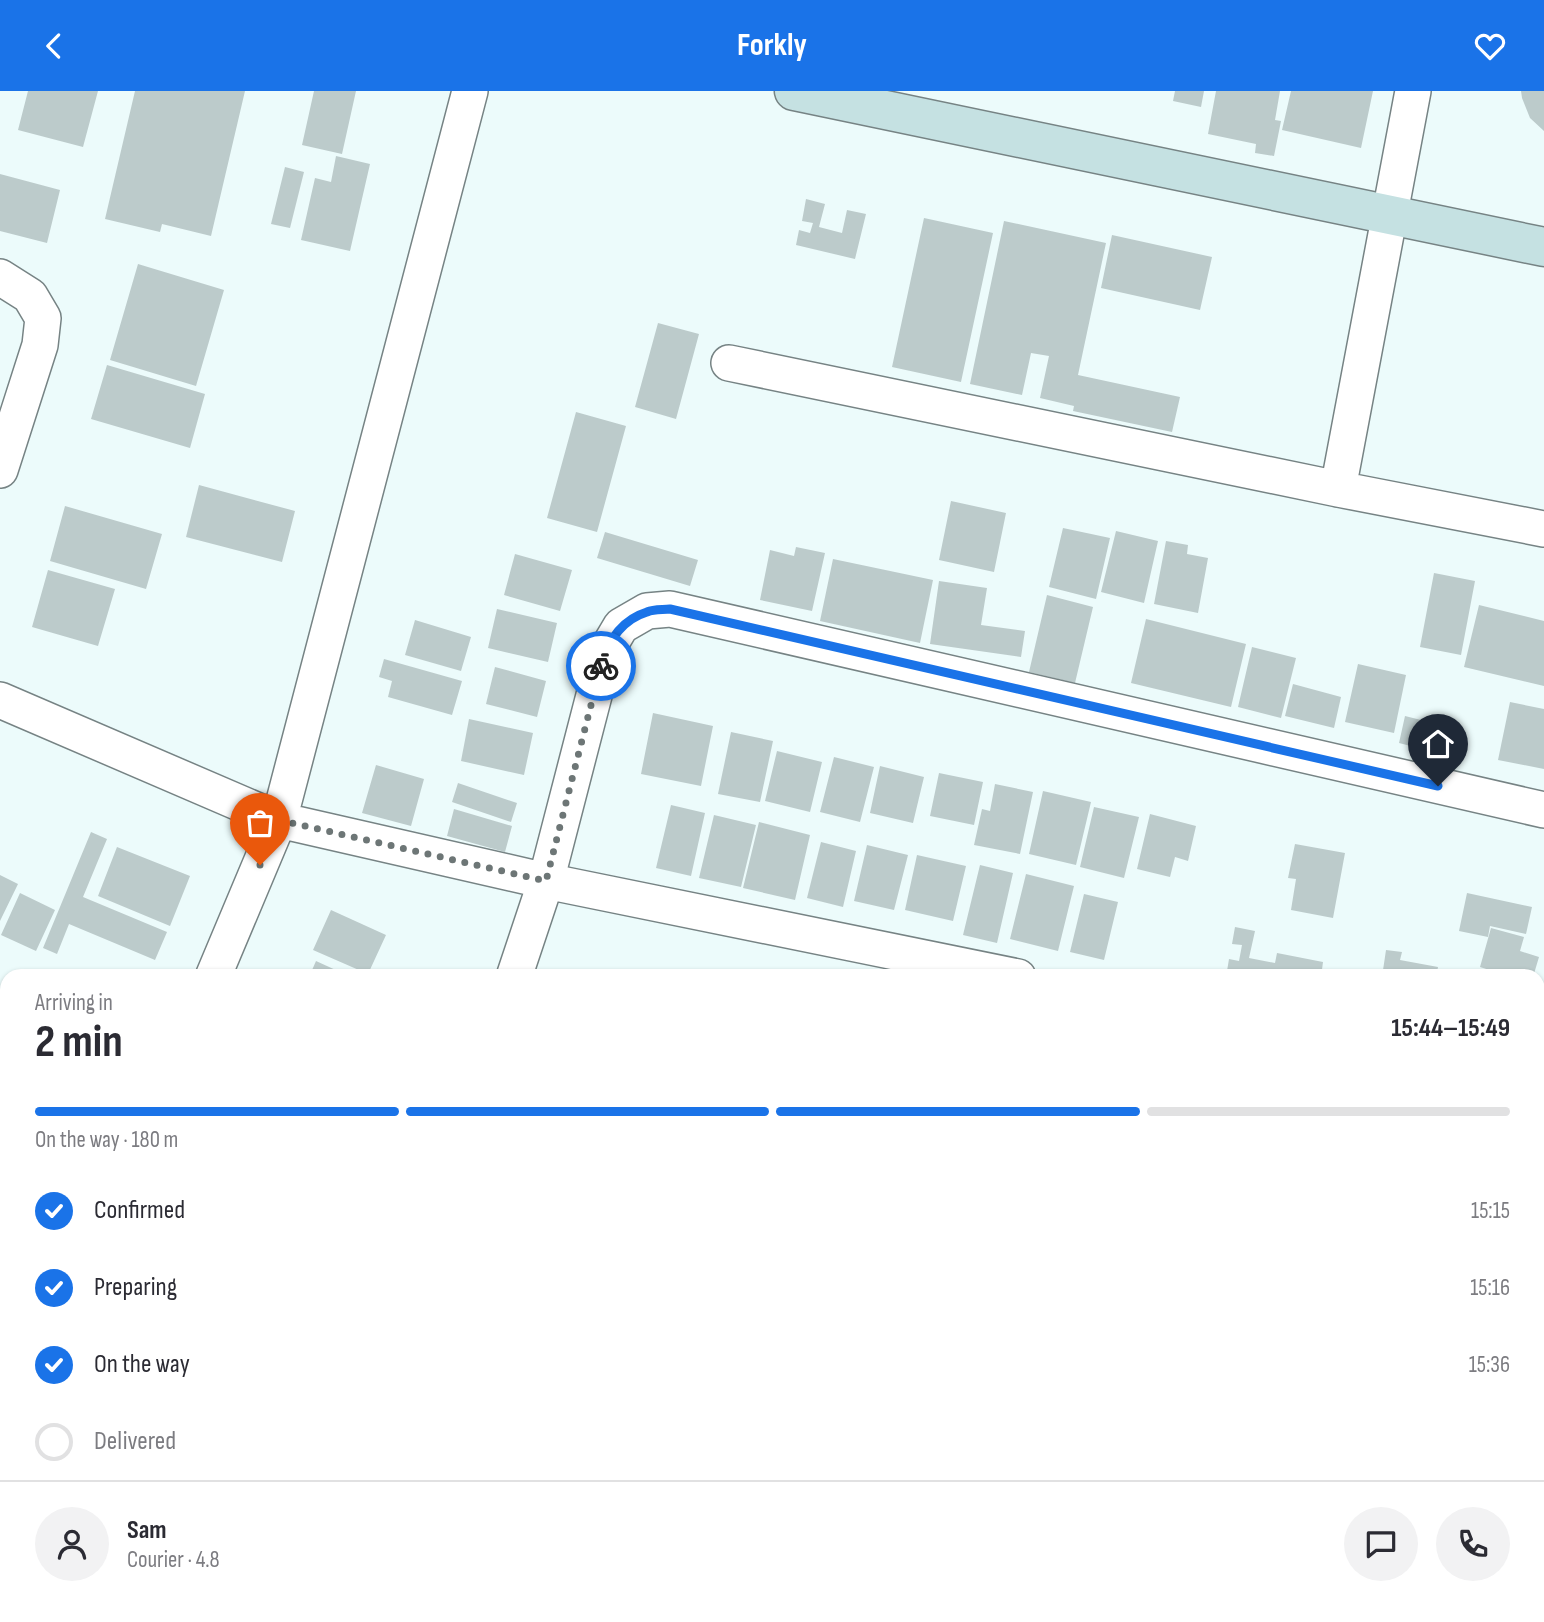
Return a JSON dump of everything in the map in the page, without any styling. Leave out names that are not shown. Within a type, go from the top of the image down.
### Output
[{"type":"street","points":[[216,969],[279,820],[470,91]]},
{"type":"street","points":[[794,91],[843,96],[1544,247]]},
{"type":"street","points":[[1338,489],[1413,91]]},
{"type":"street","points":[[0,277],[30,296],[43,318],[40,345],[0,470]]},
{"type":"street","points":[[729,363],[1544,529]]},
{"type":"street","points":[[517,969],[546,881],[605,653],[621,626],[647,611],[670,609],[1544,810]]},
{"type":"street","points":[[0,701],[279,820],[546,881],[979,969]]},
{"type":"building","points":[[28,91],[98,91],[83,147],[18,130]]},
{"type":"building","points":[[135,91],[245,91],[211,236],[162,224],[160,232],[105,219]]},
{"type":"building","points":[[314,91],[356,91],[342,154],[302,145]]},
{"type":"building","points":[[1175,91],[1204,91],[1201,107],[1173,101]]},
{"type":"building","points":[[1216,91],[1280,91],[1275,120],[1281,121],[1274,156],[1255,153],[1256,144],[1208,134]]},
{"type":"building","points":[[1291,91],[1373,91],[1361,148],[1282,130]]},
{"type":"building","points":[[1521,91],[1544,91],[1544,131],[1530,118]]},
{"type":"building","points":[[336,156],[370,164],[350,251],[301,240],[315,178],[331,182]]},
{"type":"building","points":[[285,167],[304,172],[290,228],[271,224]]},
{"type":"building","points":[[0,174],[60,190],[47,243],[0,231]]},
{"type":"building","points":[[806,199],[825,204],[819,227],[842,233],[847,210],[866,214],[855,259],[796,245],[799,230],[810,233],[813,223],[802,221]]},
{"type":"building","points":[[924,218],[993,233],[961,382],[892,367]]},
{"type":"building","points":[[1004,221],[1106,243],[1078,375],[1180,397],[1172,432],[1073,411],[1074,406],[1040,398],[1049,356],[1031,353],[1022,395],[970,384]]},
{"type":"building","points":[[1112,235],[1212,257],[1200,310],[1101,288]]},
{"type":"building","points":[[138,264],[224,290],[196,386],[110,360]]},
{"type":"building","points":[[658,323],[699,334],[676,419],[635,407]]},
{"type":"building","points":[[107,365],[205,394],[190,448],[91,419]]},
{"type":"building","points":[[576,412],[626,426],[597,532],[547,518]]},
{"type":"building","points":[[199,485],[295,511],[282,562],[186,537]]},
{"type":"building","points":[[951,501],[1006,513],[994,572],[939,560]]},
{"type":"building","points":[[65,506],[162,534],[146,589],[50,561]]},
{"type":"building","points":[[1063,528],[1110,538],[1096,599],[1049,587]]},
{"type":"building","points":[[1116,531],[1158,541],[1144,603],[1101,592]]},
{"type":"building","points":[[605,532],[698,560],[690,586],[597,558]]},
{"type":"building","points":[[1166,541],[1188,545],[1187,554],[1208,558],[1198,613],[1154,604]]},
{"type":"building","points":[[796,547],[825,553],[812,611],[760,600],[770,550],[794,556]]},
{"type":"building","points":[[515,554],[572,570],[560,611],[504,595]]},
{"type":"building","points":[[833,559],[933,580],[920,643],[820,621]]},
{"type":"building","points":[[48,570],[115,589],[98,646],[32,627]]},
{"type":"building","points":[[1434,573],[1475,581],[1461,655],[1420,647]]},
{"type":"building","points":[[939,581],[987,588],[981,625],[1025,631],[1021,657],[930,644]]},
{"type":"building","points":[[1047,595],[1093,607],[1075,683],[1029,672]]},
{"type":"building","points":[[1479,605],[1544,621],[1544,686],[1464,667]]},
{"type":"building","points":[[497,609],[557,623],[548,662],[488,648]]},
{"type":"building","points":[[1146,619],[1246,644],[1231,707],[1131,683]]},
{"type":"building","points":[[415,620],[471,637],[461,671],[405,655]]},
{"type":"building","points":[[1252,647],[1296,658],[1281,718],[1238,707]]},
{"type":"building","points":[[384,659],[462,681],[452,715],[388,697],[392,681],[379,677]]},
{"type":"building","points":[[1358,664],[1406,675],[1394,733],[1345,722]]},
{"type":"building","points":[[495,667],[546,681],[537,717],[486,704]]},
{"type":"building","points":[[1293,684],[1341,697],[1334,728],[1285,716]]},
{"type":"building","points":[[1510,702],[1544,709],[1544,769],[1498,760]]},
{"type":"building","points":[[653,713],[713,726],[701,786],[641,774]]},
{"type":"building","points":[[1405,716],[1445,726],[1438,753],[1399,743]]},
{"type":"building","points":[[469,719],[533,733],[524,775],[461,761]]},
{"type":"building","points":[[731,732],[773,741],[760,802],[718,794]]},
{"type":"building","points":[[777,751],[822,762],[810,812],[765,801]]},
{"type":"building","points":[[834,757],[874,767],[860,822],[820,812]]},
{"type":"building","points":[[376,765],[424,779],[411,826],[362,813]]},
{"type":"building","points":[[880,766],[924,777],[913,823],[870,813]]},
{"type":"building","points":[[939,773],[983,782],[974,825],[930,816]]},
{"type":"building","points":[[458,783],[517,803],[511,822],[452,802]]},
{"type":"building","points":[[995,784],[1033,792],[1020,854],[974,845],[982,809],[990,811]]},
{"type":"building","points":[[1043,791],[1091,802],[1076,865],[1029,854]]},
{"type":"building","points":[[671,805],[705,813],[691,876],[656,868]]},
{"type":"building","points":[[1094,807],[1139,817],[1124,878],[1080,867]]},
{"type":"building","points":[[454,809],[512,826],[505,852],[447,836]]},
{"type":"building","points":[[1150,814],[1196,826],[1188,861],[1175,857],[1170,877],[1137,869]]},
{"type":"building","points":[[714,815],[756,825],[741,887],[699,878]]},
{"type":"building","points":[[759,822],[810,835],[795,900],[743,888]]},
{"type":"building","points":[[91,832],[107,839],[83,897],[167,932],[155,960],[69,924],[57,954],[43,948]]},
{"type":"building","points":[[821,842],[856,851],[843,907],[807,898]]},
{"type":"building","points":[[1295,844],[1345,853],[1333,918],[1291,910],[1296,879],[1288,878]]},
{"type":"building","points":[[867,845],[908,855],[894,910],[854,901]]},
{"type":"building","points":[[117,847],[190,876],[170,926],[98,896]]},
{"type":"building","points":[[917,855],[966,866],[953,921],[905,910]]},
{"type":"building","points":[[980,865],[1013,873],[997,943],[963,935]]},
{"type":"building","points":[[1026,874],[1074,886],[1058,951],[1010,939]]},
{"type":"building","points":[[0,875],[18,884],[0,921]]},
{"type":"building","points":[[20,893],[55,910],[36,951],[1,935]]},
{"type":"building","points":[[1467,893],[1532,907],[1526,934],[1490,926],[1488,937],[1459,931]]},
{"type":"building","points":[[1084,894],[1118,902],[1104,960],[1070,952]]},
{"type":"building","points":[[331,910],[386,935],[370,969],[357,969],[313,950]]},
{"type":"building","points":[[1235,927],[1255,931],[1249,958],[1275,963],[1277,953],[1323,962],[1322,969],[1227,969],[1229,959],[1239,961],[1242,945],[1232,944]]},
{"type":"building","points":[[1491,928],[1524,937],[1520,951],[1539,957],[1535,969],[1480,967]]},
{"type":"building","points":[[1386,950],[1402,952],[1400,960],[1438,967],[1438,969],[1383,969]]},
{"type":"building","points":[[316,961],[334,969],[312,969]]},
{"type":"way so far","points":[[260,865],[279,820],[546,881],[601,666]]},
{"type":"route","points":[[601,666],[605,653],[621,626],[647,611],[670,609],[1438,786]]}]
